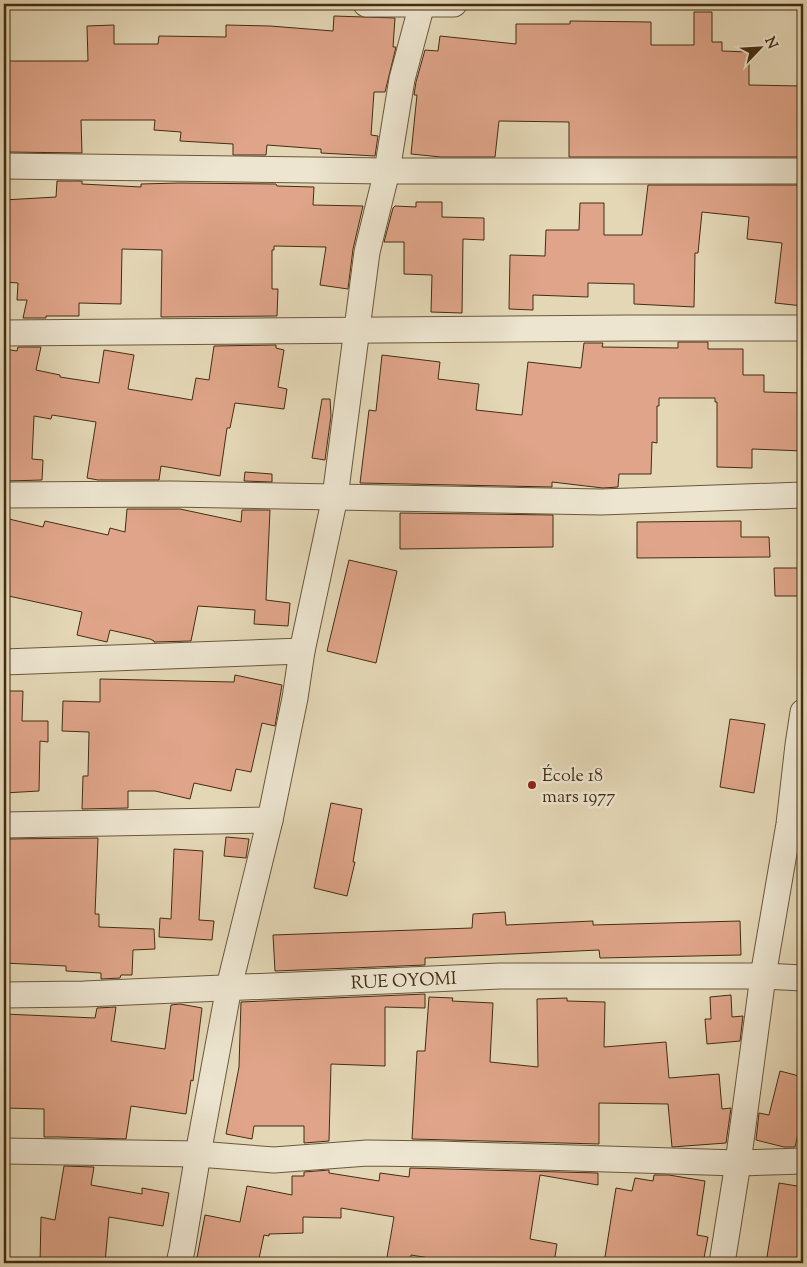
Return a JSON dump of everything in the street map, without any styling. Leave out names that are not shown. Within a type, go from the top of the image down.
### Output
[{"type":"street","points":[[366,4],[454,4]]},
{"type":"street","points":[[179,1263],[229,987],[270,820],[295,698],[302,651],[336,497],[367,252],[387,171],[402,80],[422,4]]},
{"type":"street","points":[[4,166],[387,171],[803,171]]},
{"type":"street","points":[[4,333],[803,328]]},
{"type":"street","points":[[4,495],[171,494],[601,502],[803,495]]},
{"type":"street","points":[[4,662],[302,651]]},
{"type":"street","points":[[722,1263],[738,1163],[763,976],[796,824],[798,745],[803,712]]},
{"type":"street","points":[[4,825],[270,820]]},
{"type":"street","name":"RUE OYOMI","points":[[4,995],[84,994],[500,976],[763,976],[803,978]]},
{"type":"street","points":[[4,1151],[198,1154],[274,1160],[367,1153],[738,1163],[803,1161]]},
{"type":"building","points":[[694,12],[712,12],[712,42],[722,42],[722,51],[749,52],[749,85],[801,86],[801,157],[569,157],[569,122],[499,121],[495,157],[441,157],[411,154],[417,95],[414,95],[416,82],[425,50],[438,51],[440,36],[516,44],[516,24],[570,24],[570,21],[651,22],[651,45],[694,45]]},
{"type":"building","points":[[334,16],[395,18],[393,47],[396,47],[385,92],[374,92],[371,135],[378,136],[375,156],[321,153],[321,149],[267,145],[266,155],[233,155],[233,144],[180,141],[181,132],[154,130],[155,120],[81,120],[82,153],[8,152],[7,86],[4,86],[4,61],[88,61],[87,26],[114,25],[114,44],[158,44],[159,36],[226,37],[226,25],[333,31]]},
{"type":"building","points":[[57,181],[82,181],[82,184],[141,187],[141,184],[179,183],[276,184],[277,186],[314,187],[313,205],[363,206],[353,249],[348,289],[320,285],[326,247],[274,246],[274,250],[272,250],[272,289],[278,289],[277,316],[161,317],[162,250],[122,249],[121,304],[79,303],[79,316],[23,318],[27,300],[17,300],[18,283],[4,282],[4,200],[56,197]]},
{"type":"building","points":[[648,185],[803,185],[803,306],[775,303],[782,243],[747,239],[749,217],[702,212],[698,253],[695,253],[694,307],[634,304],[634,284],[588,283],[588,297],[533,295],[533,310],[509,309],[510,255],[545,256],[546,230],[579,230],[580,203],[604,203],[604,235],[642,235]]},
{"type":"building","points":[[416,202],[442,202],[442,217],[484,218],[484,240],[463,239],[462,313],[431,312],[432,275],[404,274],[404,242],[384,242],[393,208],[395,206],[416,207]]},
{"type":"building","points":[[678,342],[708,342],[708,349],[743,349],[743,375],[764,375],[764,392],[803,393],[803,451],[752,449],[752,468],[717,467],[717,402],[715,402],[715,398],[659,398],[659,406],[657,406],[657,443],[652,442],[651,474],[619,474],[618,487],[603,488],[552,482],[552,487],[360,483],[369,410],[376,411],[382,355],[440,362],[438,379],[479,384],[476,410],[522,415],[528,362],[581,368],[584,343],[603,343],[602,347],[678,348]]},
{"type":"building","points":[[276,345],[276,348],[284,350],[278,387],[287,389],[284,409],[235,403],[230,428],[227,428],[220,476],[161,466],[159,480],[98,480],[87,478],[96,422],[52,415],[51,419],[34,416],[32,459],[43,460],[42,480],[7,481],[9,449],[4,449],[4,349],[17,351],[18,347],[41,347],[36,370],[60,375],[60,377],[99,383],[104,350],[134,355],[128,389],[192,400],[196,378],[209,380],[214,346]]},
{"type":"building","points":[[322,399],[330,399],[331,416],[325,460],[312,458]]},
{"type":"building","points":[[245,472],[272,474],[272,482],[244,481]]},
{"type":"building","points":[[127,509],[180,509],[241,522],[242,510],[270,510],[266,600],[290,603],[288,626],[254,624],[255,610],[198,606],[191,641],[154,642],[150,639],[110,630],[107,642],[77,635],[82,612],[4,595],[4,543],[9,519],[43,527],[45,521],[108,535],[110,528],[125,532]]},
{"type":"building","points":[[400,513],[553,515],[553,547],[400,549]]},
{"type":"building","points":[[741,521],[741,537],[769,537],[770,557],[637,558],[637,522]]},
{"type":"building","points":[[349,560],[397,571],[376,663],[327,651]]},
{"type":"building","points":[[774,568],[803,568],[803,596],[775,596]]},
{"type":"building","points":[[235,675],[282,685],[275,726],[262,723],[251,772],[236,769],[231,791],[194,783],[190,799],[155,791],[128,791],[128,808],[82,809],[83,776],[88,776],[89,732],[62,731],[63,701],[100,702],[100,679],[234,682]]},
{"type":"building","points":[[4,691],[23,691],[22,721],[48,721],[48,742],[40,741],[39,791],[4,793]]},
{"type":"building","points":[[730,719],[765,724],[754,793],[720,787]]},
{"type":"building","points":[[331,803],[362,809],[353,862],[355,862],[347,896],[314,888]]},
{"type":"building","points":[[226,837],[249,839],[246,858],[224,856]]},
{"type":"building","points":[[98,838],[95,914],[99,914],[99,927],[154,929],[155,949],[133,950],[132,975],[121,975],[120,978],[101,979],[101,973],[66,971],[66,966],[4,963],[4,839]]},
{"type":"building","points":[[174,849],[203,851],[199,920],[214,921],[212,940],[159,937],[160,918],[171,919]]},
{"type":"building","points":[[505,912],[506,925],[593,921],[593,925],[740,921],[741,955],[600,958],[599,950],[425,958],[425,965],[275,971],[273,935],[472,928],[473,914]]},
{"type":"building","points":[[425,994],[425,1008],[385,1007],[385,1066],[331,1064],[329,1141],[304,1143],[304,1126],[254,1126],[252,1139],[226,1134],[239,1067],[241,1002]]},
{"type":"building","points":[[731,995],[732,1017],[743,1016],[740,1041],[707,1044],[705,1019],[711,1019],[710,997]]},
{"type":"building","points":[[429,997],[453,998],[452,1001],[493,1003],[490,1062],[538,1067],[537,999],[567,998],[567,1001],[605,1002],[604,1047],[666,1042],[669,1078],[719,1074],[722,1109],[731,1108],[726,1143],[672,1147],[668,1104],[599,1103],[599,1144],[412,1139],[417,1051],[425,1051]]},
{"type":"building","points":[[180,1004],[202,1008],[193,1081],[191,1080],[186,1114],[131,1106],[126,1139],[44,1137],[44,1109],[4,1108],[4,1014],[95,1018],[97,1008],[116,1007],[111,1041],[165,1049],[171,1005]]},
{"type":"building","points":[[780,1071],[803,1077],[803,1113],[795,1147],[784,1147],[756,1140],[759,1113],[769,1115]]},
{"type":"building","points":[[64,1166],[94,1167],[91,1185],[142,1194],[142,1188],[169,1193],[163,1226],[109,1217],[105,1263],[40,1263],[41,1217],[55,1220]]},
{"type":"building","points":[[410,1168],[598,1173],[598,1185],[540,1175],[530,1239],[557,1244],[554,1263],[460,1263],[411,1255],[410,1263],[386,1263],[394,1217],[341,1208],[341,1218],[303,1217],[303,1233],[264,1235],[258,1263],[196,1263],[205,1215],[240,1222],[247,1186],[292,1195],[292,1176],[304,1176],[304,1172],[329,1170],[329,1173],[379,1181],[380,1173],[409,1177]]},
{"type":"building","points":[[654,1175],[669,1175],[705,1181],[697,1235],[708,1237],[703,1263],[604,1263],[616,1188],[632,1191],[635,1178],[653,1181]]},
{"type":"building","points":[[779,1183],[803,1187],[803,1263],[766,1263]]},
{"type":"place","name":"École 18 mars 1977","points":[[532,785]]}]
